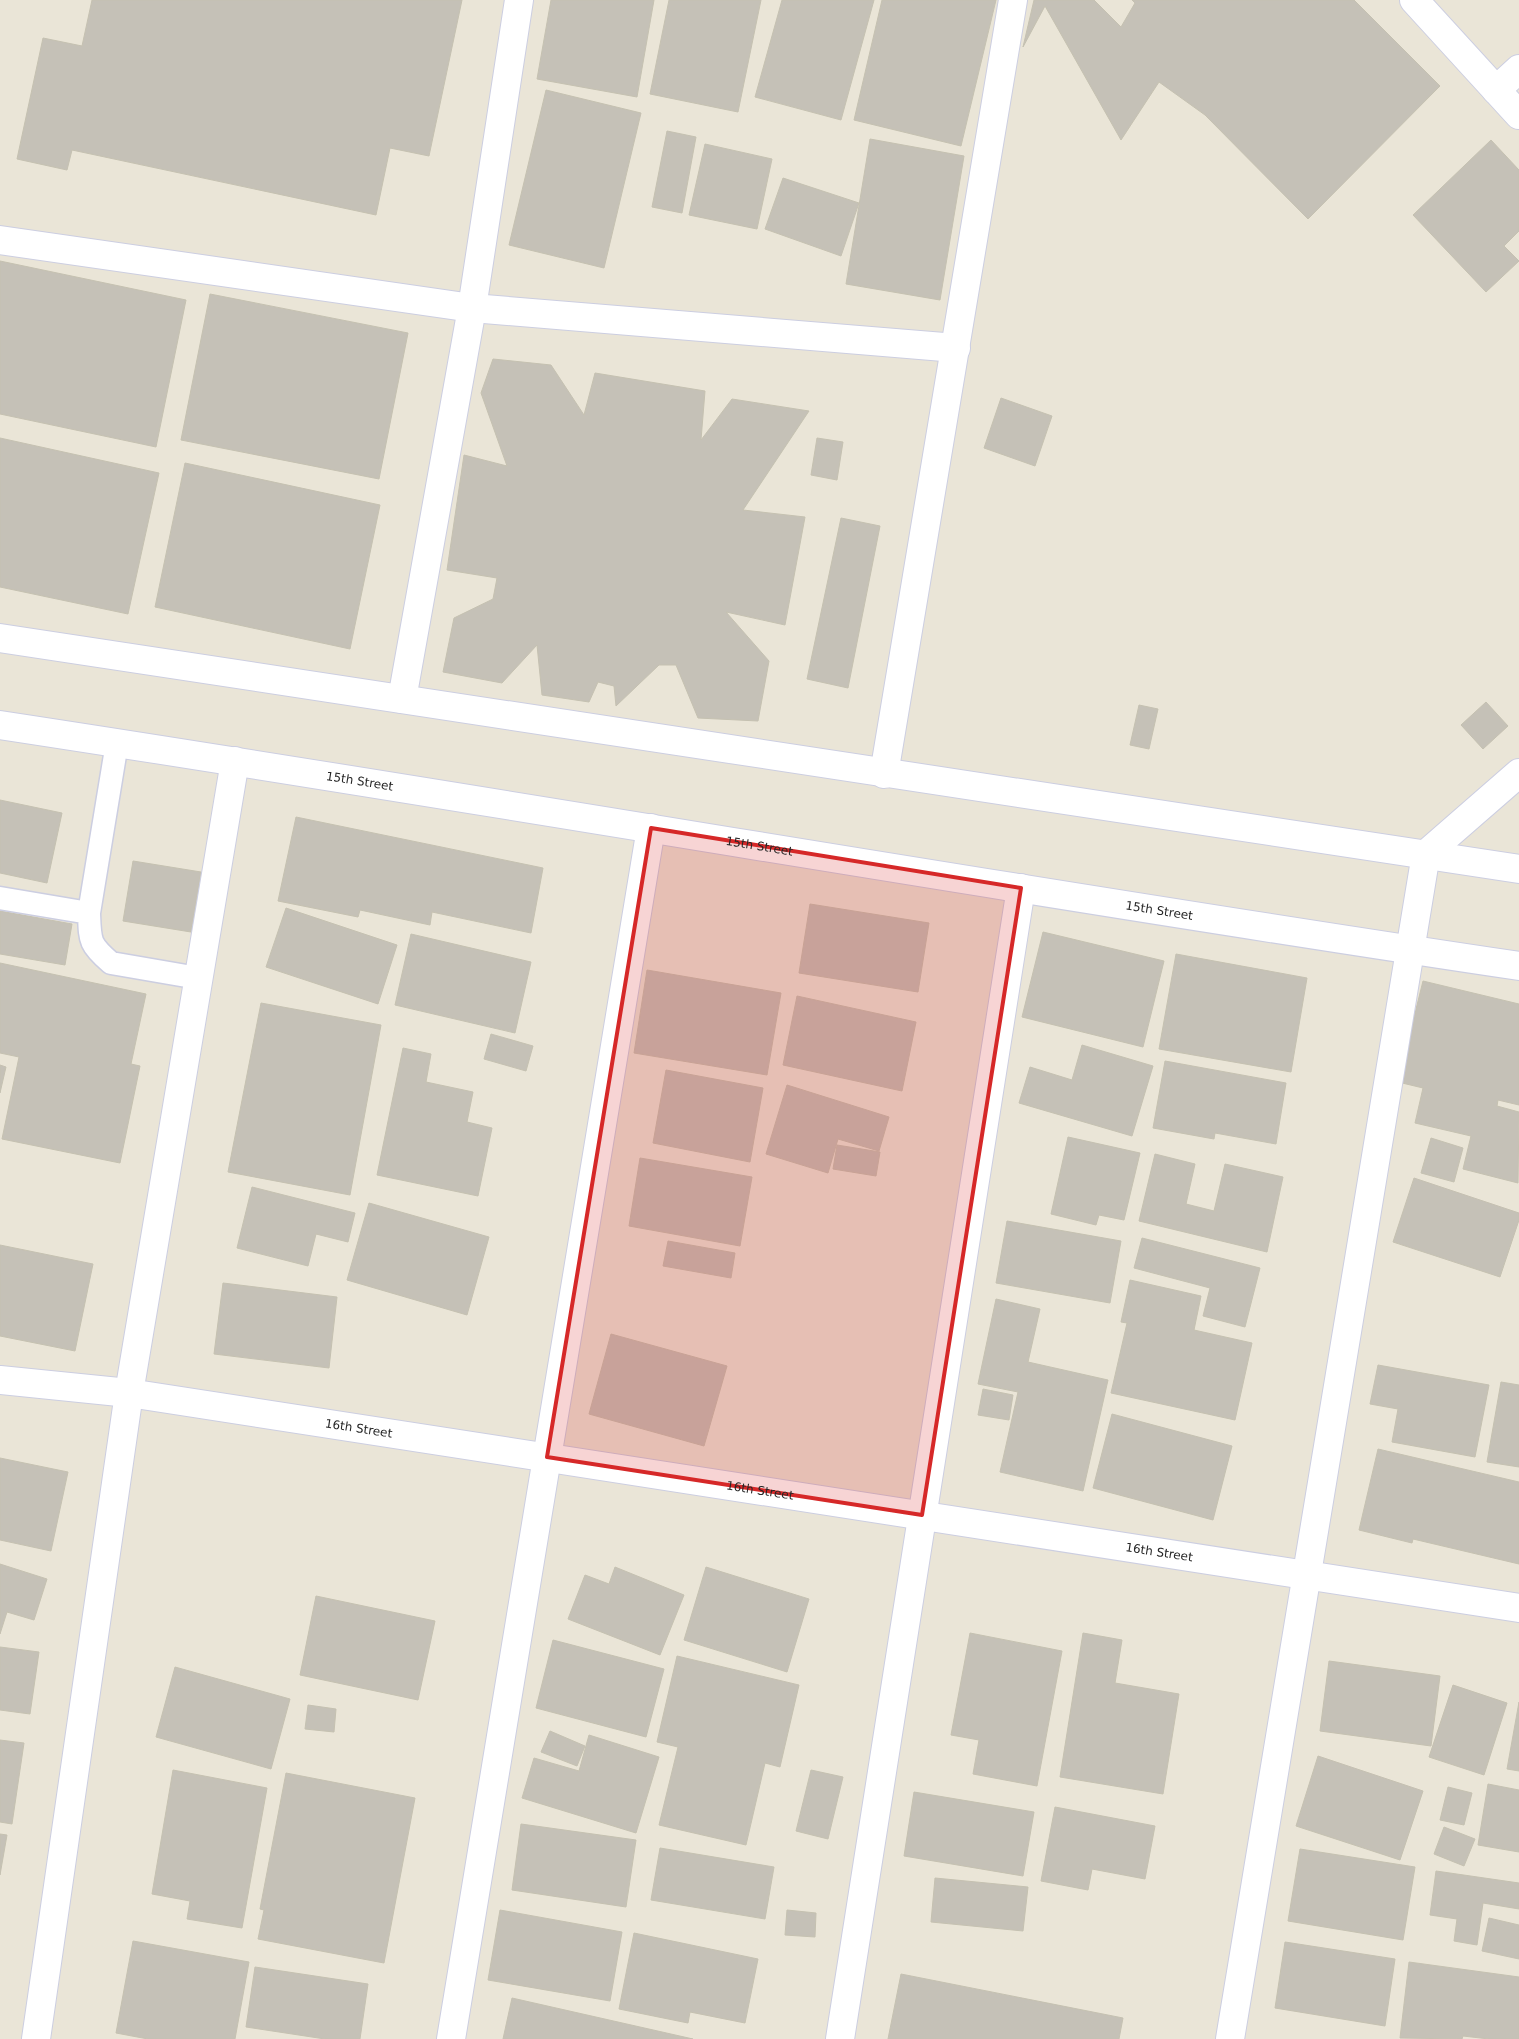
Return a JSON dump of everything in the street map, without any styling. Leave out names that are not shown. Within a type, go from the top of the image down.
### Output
[{"type":"street","points":[[402,699],[472,308],[519,0]]},
{"type":"street","points":[[884,774],[1013,0]]},
{"type":"street","points":[[1414,0],[1519,115]]},
{"type":"street","points":[[1496,90],[1519,69]]},
{"type":"street","points":[[0,240],[472,308],[956,348]]},
{"type":"street","points":[[0,638],[884,774],[1519,869]]},
{"type":"street","name":"15th Street","points":[[0,725],[1519,966]]},
{"type":"street","points":[[36,2039],[129,1393],[236,761]]},
{"type":"street","points":[[1230,2039],[1426,854],[1519,773]]},
{"type":"street","points":[[451,2039],[651,828]]},
{"type":"street","points":[[840,2039],[1021,888]]},
{"type":"street","name":"16th Street","points":[[0,1380],[129,1393],[1519,1608]]},
{"type":"lane","points":[[117,743],[89,913],[90,939],[101,954],[111,963],[198,978]]},
{"type":"lane","points":[[0,898],[89,913]]},
{"type":"highlighted area","points":[[651,828],[1021,888],[922,1515],[547,1457]]},
{"type":"building","points":[[92,0],[462,0],[429,156],[390,148],[376,215],[72,150],[67,170],[17,159],[43,38],[82,46]]},
{"type":"building","points":[[551,0],[654,0],[637,97],[537,79]]},
{"type":"building","points":[[669,0],[761,0],[738,112],[650,94]]},
{"type":"building","points":[[782,0],[874,0],[841,120],[755,97]]},
{"type":"building","points":[[882,0],[996,0],[961,146],[854,120]]},
{"type":"building","points":[[1034,0],[1094,0],[1121,27],[1135,3],[1132,0],[1354,0],[1440,86],[1308,219],[1205,115],[1159,82],[1121,140],[1045,6],[1023,47]]},
{"type":"building","points":[[546,90],[641,113],[604,268],[509,245]]},
{"type":"building","points":[[667,131],[696,137],[682,213],[652,207]]},
{"type":"building","points":[[870,139],[964,156],[940,300],[846,284]]},
{"type":"building","points":[[1491,140],[1519,170],[1519,231],[1504,246],[1519,261],[1486,292],[1413,215]]},
{"type":"building","points":[[705,144],[772,159],[757,229],[689,215]]},
{"type":"building","points":[[783,178],[859,203],[841,256],[765,229]]},
{"type":"building","points":[[0,261],[186,300],[156,447],[0,414]]},
{"type":"building","points":[[210,294],[408,333],[379,479],[181,440]]},
{"type":"building","points":[[493,359],[551,365],[584,415],[595,373],[705,391],[701,440],[732,399],[809,411],[743,510],[805,517],[785,625],[726,612],[769,661],[758,721],[698,718],[676,665],[659,665],[616,706],[614,686],[598,682],[589,702],[542,695],[537,645],[502,683],[443,672],[454,618],[493,599],[497,578],[447,570],[464,455],[507,466],[481,393]]},
{"type":"building","points":[[1001,398],[1052,416],[1035,466],[984,448]]},
{"type":"building","points":[[0,438],[159,473],[128,614],[0,587]]},
{"type":"building","points":[[817,438],[843,442],[837,480],[811,475]]},
{"type":"building","points":[[185,463],[380,505],[350,649],[155,607]]},
{"type":"building","points":[[841,518],[880,526],[848,688],[807,679]]},
{"type":"building","points":[[1486,702],[1508,726],[1483,749],[1461,725]]},
{"type":"building","points":[[1139,705],[1158,709],[1149,749],[1130,745]]},
{"type":"building","points":[[0,800],[62,813],[47,883],[0,873]]},
{"type":"building","points":[[296,817],[543,868],[531,933],[432,912],[430,925],[360,910],[358,917],[278,901]]},
{"type":"building","points":[[133,861],[201,872],[191,932],[123,921]]},
{"type":"building","points":[[810,904],[929,923],[918,992],[799,973]]},
{"type":"building","points":[[286,908],[397,945],[378,1004],[266,967]]},
{"type":"building","points":[[0,911],[72,924],[65,965],[0,954]]},
{"type":"building","points":[[1043,932],[1164,961],[1143,1047],[1022,1017]]},
{"type":"building","points":[[411,934],[531,962],[515,1033],[395,1005]]},
{"type":"building","points":[[1176,954],[1307,978],[1291,1072],[1159,1049]]},
{"type":"building","points":[[0,963],[146,994],[131,1064],[140,1066],[120,1163],[2,1139],[19,1057],[0,1053]]},
{"type":"building","points":[[647,970],[781,993],[767,1075],[634,1053]]},
{"type":"building","points":[[1423,981],[1519,1004],[1519,1105],[1498,1100],[1497,1106],[1519,1112],[1518,1183],[1463,1169],[1471,1136],[1415,1123],[1423,1088],[1398,1082]]},
{"type":"building","points":[[797,996],[916,1022],[902,1091],[783,1065]]},
{"type":"building","points":[[261,1003],[381,1025],[350,1195],[228,1172]]},
{"type":"building","points":[[491,1034],[533,1046],[526,1071],[484,1059]]},
{"type":"building","points":[[1082,1045],[1153,1066],[1132,1136],[1019,1103],[1030,1067],[1072,1080]]},
{"type":"building","points":[[403,1048],[431,1054],[426,1082],[473,1092],[467,1122],[492,1128],[478,1196],[377,1175]]},
{"type":"building","points":[[1165,1061],[1286,1083],[1276,1144],[1215,1133],[1214,1139],[1153,1128]]},
{"type":"building","points":[[0,1065],[6,1067],[0,1093]]},
{"type":"building","points":[[666,1070],[763,1088],[750,1162],[653,1143]]},
{"type":"building","points":[[787,1085],[889,1117],[879,1151],[838,1139],[828,1173],[766,1154]]},
{"type":"building","points":[[1068,1137],[1140,1153],[1124,1220],[1099,1215],[1096,1225],[1051,1214]]},
{"type":"building","points":[[1431,1138],[1463,1148],[1454,1182],[1421,1173]]},
{"type":"building","points":[[837,1145],[880,1152],[876,1176],[833,1169]]},
{"type":"building","points":[[1155,1154],[1195,1164],[1186,1204],[1214,1211],[1225,1164],[1283,1177],[1267,1252],[1139,1221]]},
{"type":"building","points":[[640,1158],[752,1177],[740,1246],[629,1226]]},
{"type":"building","points":[[1414,1178],[1519,1213],[1519,1220],[1500,1277],[1393,1242]]},
{"type":"building","points":[[252,1187],[355,1213],[348,1242],[316,1234],[308,1266],[237,1248]]},
{"type":"building","points":[[369,1203],[489,1237],[467,1315],[347,1280]]},
{"type":"building","points":[[1007,1221],[1121,1241],[1110,1303],[996,1283]]},
{"type":"building","points":[[1142,1238],[1260,1268],[1245,1327],[1203,1316],[1210,1288],[1134,1268]]},
{"type":"building","points":[[668,1241],[735,1253],[731,1278],[663,1266]]},
{"type":"building","points":[[0,1245],[93,1264],[75,1351],[0,1336]]},
{"type":"building","points":[[1130,1280],[1201,1296],[1194,1330],[1252,1343],[1235,1420],[1111,1393],[1127,1323],[1121,1322]]},
{"type":"building","points":[[223,1283],[337,1297],[329,1368],[214,1354]]},
{"type":"building","points":[[996,1299],[1040,1309],[1028,1362],[1108,1380],[1083,1491],[1000,1472],[1018,1392],[978,1384]]},
{"type":"building","points":[[611,1334],[727,1366],[704,1446],[589,1414]]},
{"type":"building","points":[[1378,1365],[1489,1385],[1475,1457],[1392,1442],[1398,1409],[1370,1404]]},
{"type":"building","points":[[1501,1382],[1519,1385],[1519,1467],[1487,1462]]},
{"type":"building","points":[[983,1389],[1013,1395],[1009,1420],[978,1415]]},
{"type":"building","points":[[1112,1414],[1232,1446],[1213,1520],[1093,1488]]},
{"type":"building","points":[[1378,1449],[1519,1482],[1519,1564],[1413,1539],[1412,1543],[1359,1530]]},
{"type":"building","points":[[0,1458],[68,1472],[51,1551],[0,1540]]},
{"type":"building","points":[[0,1564],[47,1579],[34,1620],[7,1612],[0,1634]]},
{"type":"building","points":[[615,1567],[684,1595],[660,1655],[568,1619],[585,1575],[609,1584]]},
{"type":"building","points":[[706,1567],[809,1599],[787,1672],[684,1640]]},
{"type":"building","points":[[316,1596],[435,1621],[418,1700],[300,1675]]},
{"type":"building","points":[[970,1633],[1062,1651],[1037,1786],[973,1774],[979,1740],[951,1735]]},
{"type":"building","points":[[1083,1633],[1122,1640],[1115,1683],[1179,1694],[1163,1794],[1060,1777]]},
{"type":"building","points":[[553,1640],[664,1669],[646,1737],[536,1708]]},
{"type":"building","points":[[0,1647],[39,1652],[30,1714],[0,1710]]},
{"type":"building","points":[[677,1656],[799,1685],[780,1767],[765,1763],[746,1845],[659,1825],[678,1747],[657,1742]]},
{"type":"building","points":[[1329,1661],[1440,1676],[1431,1746],[1320,1731]]},
{"type":"building","points":[[175,1667],[290,1699],[271,1769],[156,1737]]},
{"type":"building","points":[[1453,1685],[1507,1703],[1484,1775],[1429,1757]]},
{"type":"building","points":[[1519,1702],[1519,1771],[1507,1769]]},
{"type":"building","points":[[308,1705],[336,1709],[334,1732],[305,1729]]},
{"type":"building","points":[[550,1731],[585,1746],[577,1766],[541,1752]]},
{"type":"building","points":[[589,1735],[659,1757],[636,1833],[522,1798],[534,1758],[579,1771]]},
{"type":"building","points":[[0,1740],[24,1743],[12,1824],[0,1822]]},
{"type":"building","points":[[1318,1756],[1423,1791],[1400,1860],[1296,1826]]},
{"type":"building","points":[[173,1770],[267,1788],[242,1928],[187,1919],[190,1901],[152,1894]]},
{"type":"building","points":[[811,1770],[843,1777],[828,1839],[796,1831]]},
{"type":"building","points":[[286,1773],[415,1798],[384,1963],[258,1939],[264,1910],[260,1909]]},
{"type":"building","points":[[1488,1784],[1519,1790],[1519,1852],[1478,1845]]},
{"type":"building","points":[[1448,1787],[1472,1793],[1464,1825],[1440,1820]]},
{"type":"building","points":[[914,1792],[1034,1812],[1023,1876],[904,1856]]},
{"type":"building","points":[[1055,1807],[1155,1826],[1145,1879],[1092,1869],[1088,1890],[1041,1881]]},
{"type":"building","points":[[521,1824],[636,1840],[626,1907],[512,1890]]},
{"type":"building","points":[[1444,1827],[1475,1839],[1464,1866],[1434,1854]]},
{"type":"building","points":[[0,1834],[7,1835],[0,1875]]},
{"type":"building","points":[[660,1848],[774,1867],[765,1919],[651,1900]]},
{"type":"building","points":[[1300,1849],[1415,1867],[1403,1940],[1288,1921]]},
{"type":"building","points":[[1436,1871],[1519,1883],[1519,1909],[1483,1903],[1477,1945],[1454,1941],[1457,1919],[1430,1915]]},
{"type":"building","points":[[935,1878],[1028,1887],[1023,1931],[931,1922]]},
{"type":"building","points":[[500,1910],[622,1932],[610,2001],[488,1980]]},
{"type":"building","points":[[787,1910],[816,1913],[815,1937],[785,1935]]},
{"type":"building","points":[[1489,1918],[1519,1925],[1519,1959],[1482,1951]]},
{"type":"building","points":[[634,1933],[758,1959],[745,2023],[690,2012],[688,2023],[619,2009]]},
{"type":"building","points":[[133,1941],[249,1962],[235,2039],[148,2039],[116,2033]]},
{"type":"building","points":[[1285,1942],[1395,1959],[1385,2026],[1275,2008]]},
{"type":"building","points":[[1409,1962],[1519,1977],[1519,2039],[1489,2039],[1463,2036],[1462,2039],[1400,2038]]},
{"type":"building","points":[[255,1967],[368,1984],[360,2039],[325,2039],[246,2027]]},
{"type":"building","points":[[901,1974],[1123,2018],[1119,2039],[888,2039]]},
{"type":"building","points":[[512,1998],[693,2039],[503,2039]]}]
